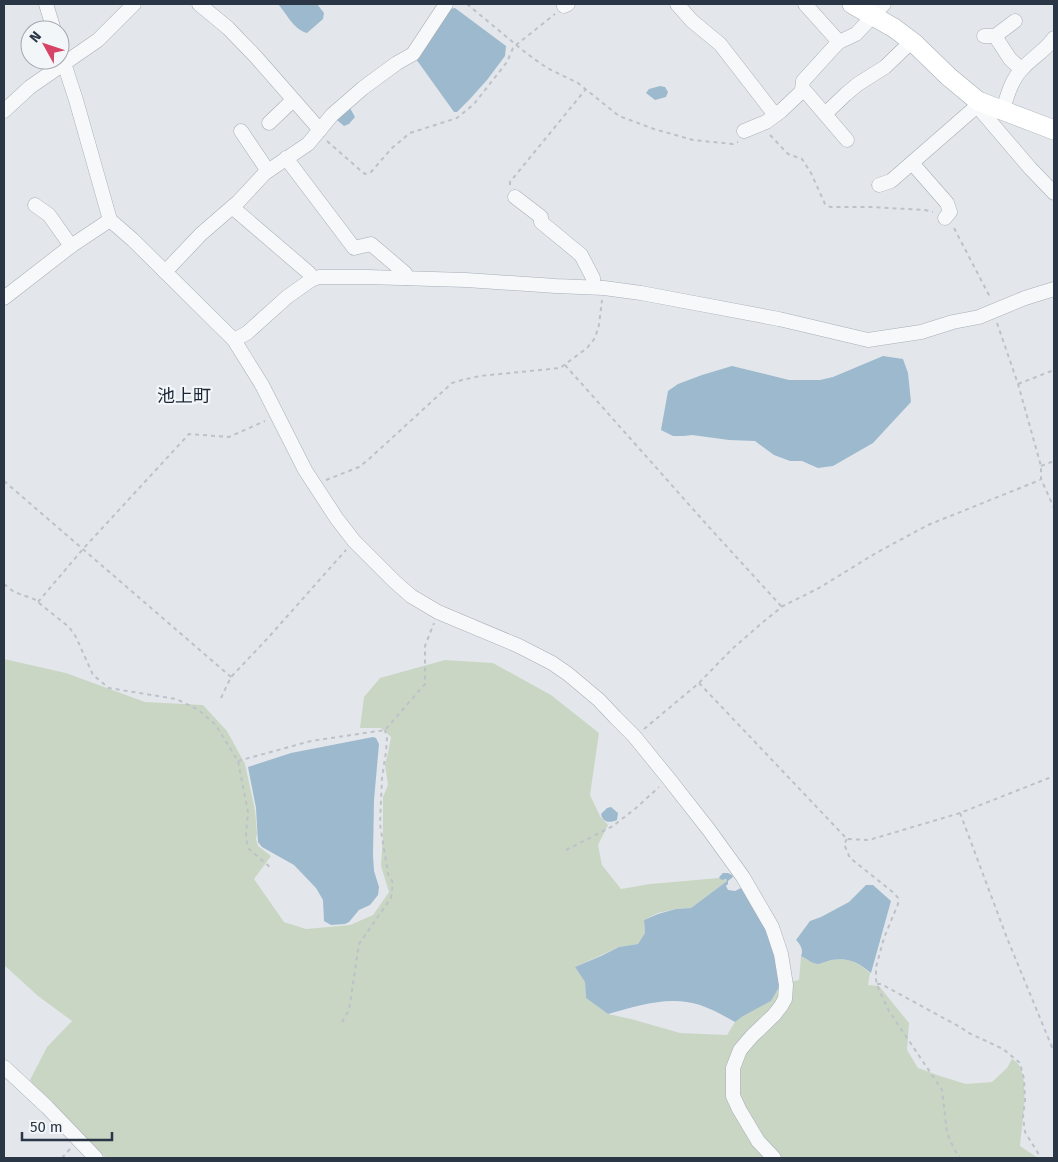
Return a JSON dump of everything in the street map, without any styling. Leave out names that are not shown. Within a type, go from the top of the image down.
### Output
[{"type":"street","points":[[46,4],[51,20]]},
{"type":"street","points":[[70,53],[98,40],[134,4]]},
{"type":"street","points":[[199,4],[228,28],[256,57],[319,131]]},
{"type":"street","points":[[165,272],[268,171],[308,144],[332,115],[363,88],[397,63],[413,54],[446,4]]},
{"type":"street","points":[[677,4],[692,21],[720,44],[775,115]]},
{"type":"street","points":[[804,4],[839,42]]},
{"type":"street","points":[[852,4],[878,10],[894,28],[912,41],[977,103],[1030,168],[1054,192]]},
{"type":"street","points":[[743,136],[781,111],[802,90],[803,81],[839,42],[856,34],[878,10]]},
{"type":"street","points":[[1015,21],[989,36],[1021,69]]},
{"type":"street","points":[[1003,110],[1008,92],[1021,69],[1050,45],[1054,38]]},
{"type":"street","points":[[825,114],[858,84],[885,67],[912,41]]},
{"type":"street","points":[[4,111],[48,70]]},
{"type":"street","points":[[66,70],[110,220],[133,240],[234,340],[262,385],[305,470],[336,518],[354,541],[411,596],[438,612],[520,646],[552,663],[599,700],[634,736],[669,779],[743,877],[772,927],[781,954],[786,985],[785,999],[774,1015],[740,1050],[733,1068],[733,1096],[738,1109],[758,1141],[774,1158]]},
{"type":"street","points":[[802,90],[806,92],[847,140]]},
{"type":"street","points":[[269,123],[293,100]]},
{"type":"street","points":[[977,103],[1003,110],[1054,130]]},
{"type":"street","points":[[879,185],[891,181],[977,103]]},
{"type":"street","points":[[241,131],[268,171]]},
{"type":"street","points":[[286,158],[354,248],[371,244],[405,273],[407,278]]},
{"type":"street","points":[[912,163],[947,203],[950,212],[945,218]]},
{"type":"street","points":[[515,197],[541,217],[541,222],[580,255],[599,287]]},
{"type":"street","points":[[35,205],[49,216],[70,246]]},
{"type":"street","points":[[232,207],[308,273],[312,279]]},
{"type":"street","points":[[5,293],[110,220]]},
{"type":"street","points":[[234,340],[247,333],[287,297],[312,279],[320,277],[466,280],[599,287],[779,319],[868,340],[921,332],[953,322],[979,317],[1025,298],[1054,289]]},
{"type":"street","points":[[4,1067],[96,1158]]},
{"type":"path","points":[[467,4],[516,45],[548,68],[578,83],[619,116],[654,129],[693,140],[733,144],[743,136]]},
{"type":"path","points":[[319,131],[365,174],[371,172],[392,148],[410,133],[457,118],[474,104],[507,62],[513,48],[566,5]]},
{"type":"path","points":[[515,197],[509,188],[510,182],[586,89]]},
{"type":"path","points":[[768,132],[788,154],[802,159],[811,173],[825,204],[830,207],[925,210],[938,213],[953,224],[993,304],[993,311],[1018,384],[1040,466],[1041,479],[1054,508]]},
{"type":"path","points":[[315,485],[364,463],[452,383],[480,376],[560,368],[565,365],[587,348],[595,338],[599,325],[599,287]]},
{"type":"path","points":[[565,365],[782,607]]},
{"type":"path","points":[[1018,384],[1054,370]]},
{"type":"path","points":[[38,602],[83,549],[188,434],[229,437],[277,415]]},
{"type":"path","points":[[1040,466],[1054,460]]},
{"type":"path","points":[[634,736],[699,683],[732,649],[782,607],[819,588],[876,553],[928,525],[1041,479]]},
{"type":"path","points":[[4,481],[230,677]]},
{"type":"path","points":[[220,698],[230,677],[267,639],[354,541]]},
{"type":"path","points":[[4,584],[14,592],[34,599],[70,627],[93,675],[109,688],[176,698],[197,709],[215,724],[238,762],[248,812],[247,844],[249,849],[271,868]]},
{"type":"path","points":[[238,762],[311,741],[385,730],[425,684],[425,646],[438,612]]},
{"type":"path","points":[[699,683],[847,839],[869,840],[960,813],[1054,776]]},
{"type":"path","points":[[342,1022],[349,1010],[359,944],[391,898],[393,883],[388,874],[380,824],[382,778],[387,738],[385,730]]},
{"type":"path","points":[[566,850],[613,826],[669,779]]},
{"type":"path","points":[[960,813],[1007,938],[1054,1052]]},
{"type":"path","points":[[847,839],[844,844],[850,858],[898,898],[898,904],[884,938],[876,967],[877,984],[890,1010],[942,1090],[947,1133],[960,1158]]},
{"type":"path","points":[[877,984],[881,984],[969,1033],[1003,1049],[1020,1063],[1024,1080],[1025,1100],[1023,1118],[1025,1132],[1041,1158]]},
{"type":"green space","points":[[4,659],[66,673],[145,702],[203,705],[227,731],[245,764],[255,810],[256,839],[258,846],[271,856],[254,879],[284,922],[306,929],[350,925],[373,915],[389,892],[381,866],[383,797],[388,785],[385,765],[391,737],[381,728],[360,728],[364,697],[380,678],[445,660],[493,663],[551,695],[599,733],[590,795],[600,816],[608,825],[598,845],[602,865],[621,889],[650,884],[719,878],[727,880],[691,908],[658,913],[644,920],[645,933],[638,944],[619,947],[575,967],[585,982],[586,998],[608,1014],[680,1033],[727,1035],[735,1022],[742,1016],[771,1001],[781,984],[799,980],[801,956],[816,964],[837,959],[852,961],[870,973],[868,985],[879,986],[909,1023],[907,1050],[918,1068],[966,1084],[992,1082],[1007,1068],[1012,1059],[1018,1064],[1023,1075],[1024,1085],[1020,1146],[1038,1158],[106,1158],[41,1095],[30,1080],[47,1047],[72,1021],[38,996],[4,965]]},
{"type":"water","points":[[278,4],[317,4],[324,13],[323,19],[307,33],[294,25]]},
{"type":"water","points":[[455,8],[506,46],[505,56],[487,80],[457,112],[454,112],[416,59],[450,9]]},
{"type":"water","points":[[660,86],[665,87],[668,92],[666,97],[655,100],[646,93],[649,89]]},
{"type":"water","points":[[350,108],[355,117],[349,124],[344,126],[337,120]]},
{"type":"water","points":[[883,356],[903,359],[908,373],[911,402],[873,443],[833,466],[818,468],[802,461],[790,461],[774,455],[755,441],[692,435],[673,436],[661,430],[668,391],[678,384],[702,375],[732,366],[789,380],[820,380],[833,377]]},
{"type":"water","points":[[373,737],[376,738],[379,744],[374,800],[373,855],[374,871],[379,887],[378,895],[370,905],[359,910],[349,922],[331,925],[324,921],[323,900],[316,888],[294,865],[262,847],[258,842],[256,808],[248,767],[291,753]]},
{"type":"water","points":[[611,807],[618,813],[617,820],[612,822],[603,819],[601,814]]},
{"type":"water","points":[[723,873],[728,873],[733,877],[726,886],[728,890],[735,891],[743,887],[761,910],[781,964],[781,984],[771,1001],[735,1022],[700,1005],[677,1001],[654,1003],[608,1014],[586,998],[585,982],[575,967],[619,947],[638,944],[645,933],[644,920],[676,909],[691,908],[727,881],[726,879],[722,880],[719,878]]},
{"type":"water","points":[[866,885],[873,885],[891,901],[871,973],[857,963],[848,960],[837,959],[816,964],[801,956],[802,949],[796,940],[810,921],[849,902]]},
{"type":"district","name":"池上町","points":[[184,396]]}]
